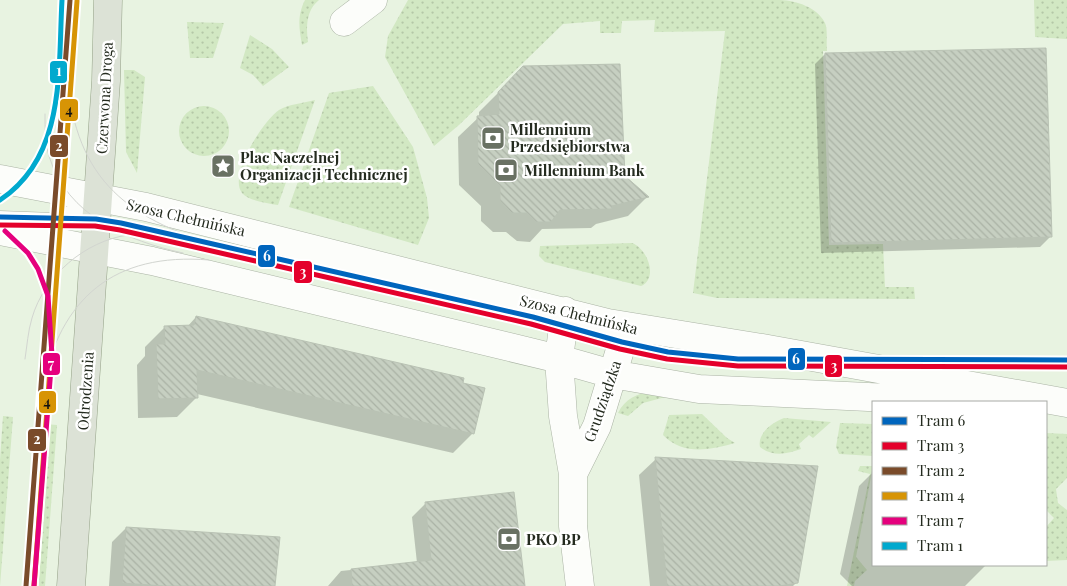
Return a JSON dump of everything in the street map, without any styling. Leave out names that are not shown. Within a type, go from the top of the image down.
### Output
[{"type":"main road","name":"Czerwona Droga","points":[[98,196],[106,81],[108,0]]},
{"type":"main road","name":"Odrodzenia","points":[[71,586],[98,196]]},
{"type":"street","points":[[344,22],[373,0]]},
{"type":"street","name":"Szosa Chełmińska","points":[[0,179],[98,196],[627,327],[768,349],[1046,401]]},
{"type":"street","points":[[0,231],[142,259],[559,359],[612,374],[699,388],[954,401]]},
{"type":"street","name":"Grudziądzka","points":[[565,311],[559,359],[562,416],[573,474],[573,526],[580,586]]},
{"type":"street","name":"Grudziądzka","points":[[573,474],[597,426],[627,327]]},
{"type":"street","name":"Szosa Chełmińska","points":[[1047,401],[1067,405]]},
{"type":"street","name":"Szosa Chełmińska","points":[[1047,405],[1067,405]]},
{"type":"lane","points":[[0,220],[54,222],[66,218],[98,196]]},
{"type":"lane","points":[[54,222],[95,250]]},
{"type":"green space","points":[[305,0],[319,0],[309,14],[307,25],[308,42],[302,45],[299,22]]},
{"type":"green space","points":[[408,0],[780,0],[800,3],[812,9],[821,17],[826,29],[827,51],[823,51],[829,245],[883,244],[885,287],[914,287],[915,299],[717,298],[693,293],[725,31],[654,32],[655,20],[622,21],[621,33],[600,33],[600,21],[563,24],[459,125],[434,146],[385,57],[388,36]]},
{"type":"green space","points":[[1034,0],[1067,0],[1067,39],[1035,37]]},
{"type":"green space","points":[[187,22],[224,23],[213,58],[190,58]]},
{"type":"green space","points":[[250,35],[272,49],[289,67],[263,86],[253,75],[240,68]]},
{"type":"green space","points":[[124,70],[134,70],[145,77],[137,173],[126,152]]},
{"type":"green space","points":[[373,86],[413,147],[427,198],[429,218],[418,245],[289,207],[329,93]]},
{"type":"green space","points":[[315,100],[278,205],[245,196],[239,185],[243,162],[264,125],[283,108]]},
{"type":"green space","points":[[209,106],[222,113],[228,121],[228,141],[222,149],[214,155],[199,156],[186,149],[180,141],[179,126],[186,113],[194,107]]},
{"type":"green space","points":[[632,243],[642,251],[649,263],[649,277],[641,286],[545,262],[539,256],[540,246]]},
{"type":"green space","points":[[651,392],[673,395],[643,403],[628,416],[618,413],[624,404],[632,398]]},
{"type":"green space","points":[[702,414],[727,438],[735,443],[716,448],[688,449],[671,442],[663,435],[669,415]]},
{"type":"green space","points":[[3,416],[13,417],[0,586],[0,460]]},
{"type":"green space","points":[[784,418],[831,422],[813,438],[809,435],[799,444],[801,449],[780,454],[760,447],[763,433],[775,422]]},
{"type":"green space","points":[[840,423],[872,424],[872,456],[839,454],[836,447]]},
{"type":"green space","points":[[45,424],[57,425],[45,586],[32,586]]},
{"type":"green space","points":[[1047,433],[1067,434],[1067,478],[1056,489],[1058,503],[1067,510],[1067,560],[1047,561],[1047,526],[1054,518],[1047,511]]},
{"type":"green space","points":[[860,466],[872,466],[856,557],[867,570],[855,581],[854,586],[847,586],[870,474],[858,471]]},
{"type":"building","points":[[1046,48],[1052,237],[831,243],[825,53]]},
{"type":"building","points":[[620,64],[625,176],[649,197],[612,206],[612,209],[560,210],[551,222],[536,222],[526,213],[512,213],[500,202],[500,187],[478,165],[477,116],[499,114],[498,92],[523,66]]},
{"type":"building","points":[[196,316],[464,378],[463,383],[485,388],[474,434],[197,370],[198,398],[158,399],[156,344],[165,344],[164,326],[194,325]]},
{"type":"building","points":[[655,457],[818,466],[798,583],[779,586],[667,586]]},
{"type":"building","points":[[514,492],[525,586],[352,586],[351,569],[431,560],[425,502]]},
{"type":"building","points":[[126,527],[280,537],[275,586],[164,586],[122,583]]},
{"type":"tram line","name":"1","points":[[0,200],[21,182],[37,160],[48,136],[58,83],[62,0]]},
{"type":"tram line","name":"2","points":[[26,586],[70,0]]},
{"type":"tram line","name":"4","points":[[34,586],[77,1]]},
{"type":"tram line","points":[[66,66],[71,104],[79,136],[92,164],[109,186],[130,206],[156,222],[222,247]]},
{"type":"tram line","points":[[45,114],[46,141],[49,156],[58,177],[70,195],[102,223],[121,233],[162,248],[183,253]]},
{"type":"tram line","name":"6","points":[[0,217],[96,219],[121,223],[533,317],[622,342],[668,352],[738,359],[1067,360]]},
{"type":"tram line","name":"3","points":[[0,225],[95,226],[120,230],[531,324],[620,349],[667,359],[738,366],[1067,367]]},
{"type":"tram line","name":"7","points":[[5,231],[28,253],[38,269],[48,296],[52,355],[34,586]]},
{"type":"tram line","points":[[25,359],[31,323],[38,303],[46,288],[68,263],[82,253],[112,239],[140,234],[174,236]]},
{"type":"tram line","points":[[42,389],[50,357],[62,329],[78,306],[97,287],[119,273],[145,264],[175,260],[209,260]]},
{"type":"place","name":"Millennium Przedsiębiorstwa","points":[[493,138]]},
{"type":"place","name":"Plac Naczelnej Organizacji Technicznej","points":[[223,166]]},
{"type":"place","name":"Millennium Bank","points":[[506,170]]},
{"type":"place","name":"PKO BP","points":[[509,539]]}]
